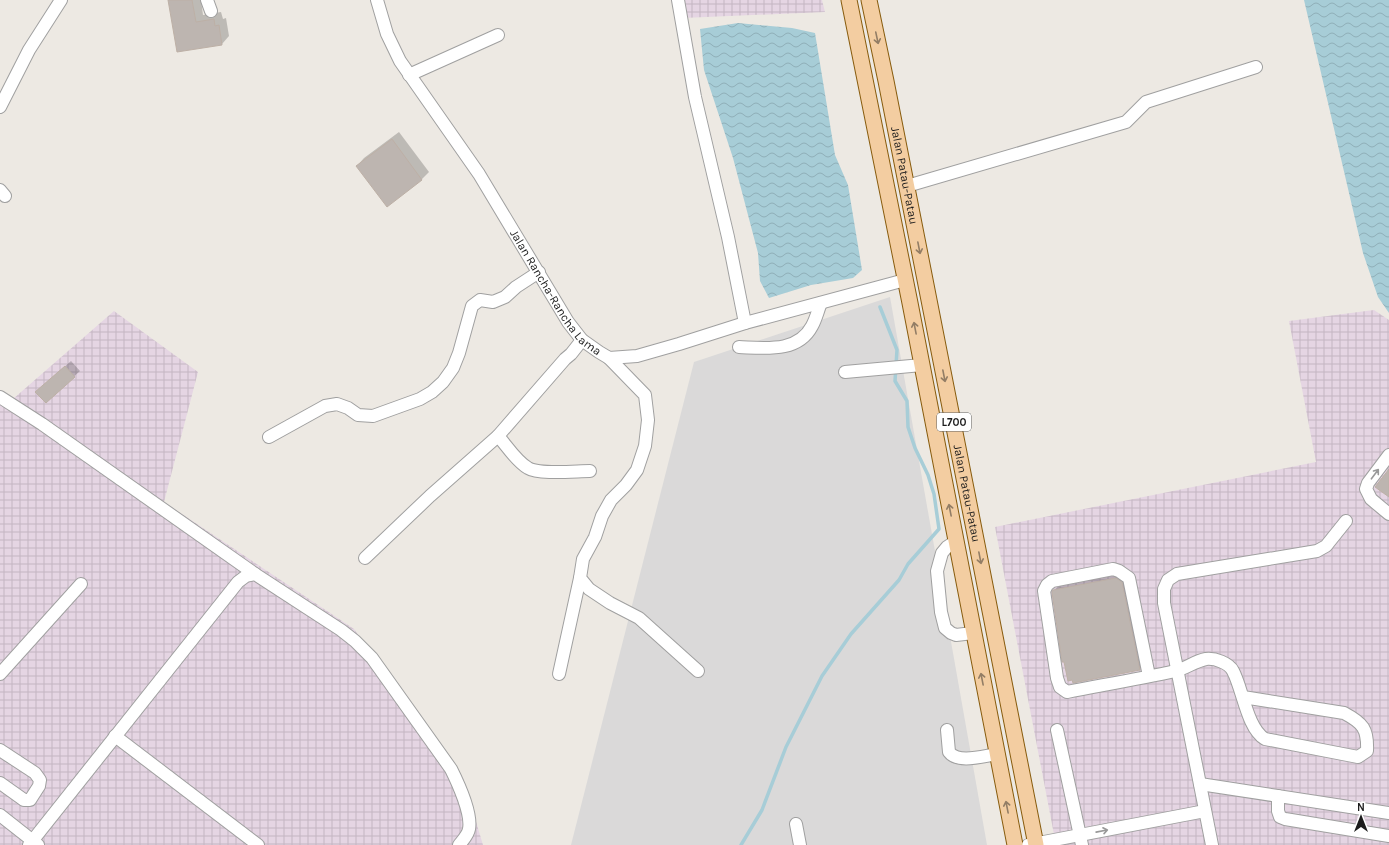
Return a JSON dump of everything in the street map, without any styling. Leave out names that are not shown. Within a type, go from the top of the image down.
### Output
[{"type":"main road","name":"Jalan Patau-Patau","points":[[849,0],[922,365],[1015,845]]},
{"type":"main road","name":"Jalan Patau-Patau","points":[[869,0],[907,186],[1033,845]]},
{"type":"main road","points":[[1005,845],[1011,824]]},
{"type":"street","points":[[0,107],[29,50],[61,0]]},
{"type":"street","name":"Jalan Rancha-Rancha Lama","points":[[377,0],[387,34],[400,61],[479,174],[568,322],[582,340],[609,358],[637,356],[745,322],[905,280]]},
{"type":"street","points":[[678,0],[695,97],[728,237],[745,322]]},
{"type":"street","points":[[409,75],[498,35]]},
{"type":"street","points":[[907,186],[1126,122],[1146,102],[1256,67]]},
{"type":"street","points":[[269,437],[325,406],[338,404],[348,408],[358,415],[373,416],[420,399],[432,392],[443,382],[453,368],[459,353],[472,306],[480,300],[493,302],[505,297],[516,287],[539,272]]},
{"type":"street","points":[[739,347],[774,348],[789,346],[803,339],[812,326],[821,302]]},
{"type":"street","points":[[365,558],[430,496],[498,436],[582,340]]},
{"type":"street","points":[[559,674],[583,559],[595,537],[602,516],[611,500],[626,485],[637,470],[645,446],[648,420],[645,395],[609,358]]},
{"type":"street","points":[[845,372],[922,365]]},
{"type":"street","points":[[0,397],[42,424],[255,574],[341,630],[355,641],[372,658],[451,769],[467,811],[469,822],[469,830],[466,837],[459,845]]},
{"type":"street","points":[[498,436],[522,464],[530,469],[542,472],[590,471]]},
{"type":"street","points":[[1389,455],[1368,483],[1366,489],[1371,499],[1389,514]]},
{"type":"street","points":[[1212,845],[1164,603],[1164,589],[1168,580],[1177,574],[1317,552],[1326,546],[1346,521]]},
{"type":"street","points":[[956,541],[947,547],[942,553],[937,571],[941,612],[945,628],[951,634],[956,635],[973,633]]},
{"type":"street","points":[[1149,676],[1129,578],[1125,574],[1113,569],[1052,581],[1047,585],[1044,591],[1057,678],[1060,687],[1067,692],[1177,671],[1207,659],[1216,660],[1224,663],[1232,670],[1256,730],[1259,735],[1265,739],[1358,757],[1367,751],[1368,742],[1366,731],[1357,720],[1344,713],[1243,697]]},
{"type":"street","points":[[0,815],[33,843],[238,582],[246,576],[255,574]]},
{"type":"street","points":[[580,578],[589,589],[610,603],[639,618],[698,671]]},
{"type":"street","points":[[0,674],[80,584]]},
{"type":"street","points":[[948,730],[949,752],[952,756],[964,759],[997,754]]},
{"type":"street","points":[[1057,730],[1081,840]]},
{"type":"street","points":[[116,736],[258,845]]},
{"type":"street","points":[[0,750],[35,773],[40,780],[39,786],[30,800],[24,800],[0,783]]},
{"type":"street","points":[[1200,784],[1389,813]]},
{"type":"street","points":[[1278,796],[1278,811],[1280,817],[1285,819],[1389,836]]},
{"type":"street","points":[[1033,845],[1081,840],[1205,811]]},
{"type":"street","points":[[796,824],[800,845]]},
{"type":"shaded area","points":[[680,0],[822,0],[825,12],[683,18]]},
{"type":"shaded area","points":[[890,297],[987,845],[571,845],[694,362]]},
{"type":"shaded area","points":[[1374,310],[1389,320],[1389,845],[1056,845],[995,527],[1316,462],[1289,321]]},
{"type":"shaded area","points":[[114,311],[198,372],[164,502],[354,629],[463,778],[483,845],[0,845],[0,391],[13,399]]},
{"type":"water","points":[[1304,0],[1389,0],[1389,313],[1378,297],[1363,253]]},
{"type":"water","points":[[738,23],[792,28],[815,33],[835,155],[848,185],[862,270],[853,278],[811,285],[769,298],[760,281],[758,253],[733,158],[704,70],[700,29]]},
{"type":"building","points":[[168,0],[192,0],[196,22],[214,19],[215,26],[219,25],[222,45],[177,52]]},
{"type":"building","points":[[392,139],[422,180],[387,207],[356,166]]},
{"type":"building","points":[[65,366],[75,377],[46,403],[35,392]]},
{"type":"building","points":[[1389,469],[1389,497],[1375,487]]},
{"type":"building","points":[[1116,578],[1122,582],[1140,670],[1073,683],[1072,680],[1068,681],[1064,662],[1062,662],[1052,592],[1053,590]]},
{"type":"waterway","points":[[741,845],[762,810],[786,747],[822,676],[851,634],[899,580],[908,564],[939,529],[934,494],[928,475],[915,448],[908,427],[907,401],[895,381],[897,350],[880,307]]}]
